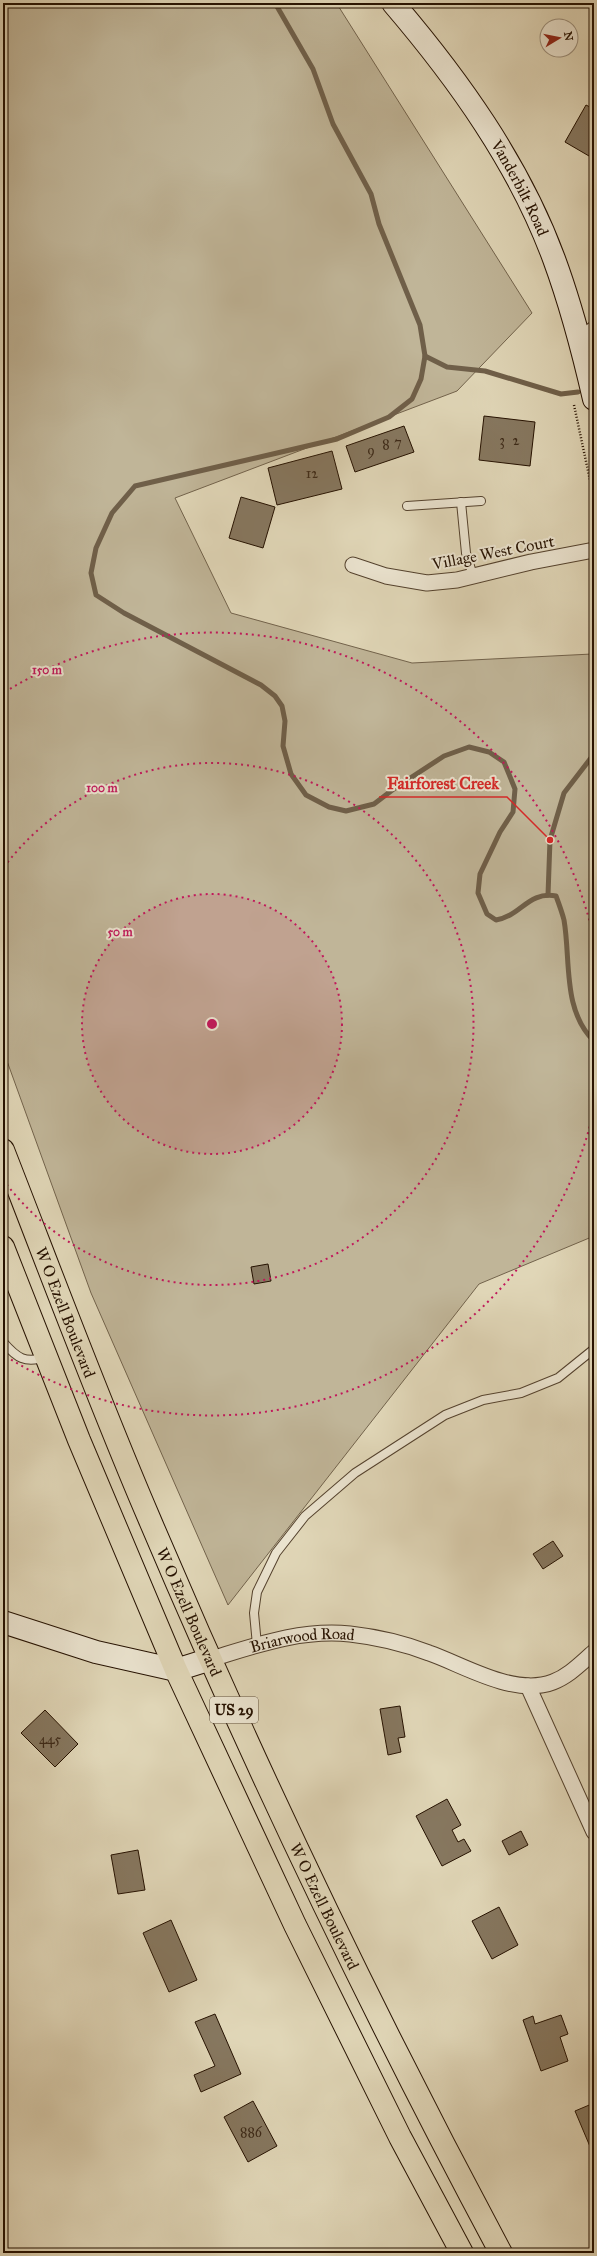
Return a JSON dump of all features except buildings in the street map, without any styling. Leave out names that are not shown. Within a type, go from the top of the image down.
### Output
[{"type":"main road","name":"W O Ezell Boulevard","points":[[3,1150],[80,1349],[149,1518],[211,1659],[326,1910],[435,2130],[501,2253]]},
{"type":"main road","name":"US 29","points":[[3,1247],[79,1440],[176,1670],[294,1925],[400,2137],[462,2253]]},
{"type":"main road","points":[[49,1362],[80,1349]]},
{"type":"street","name":"Vanderbilt Road","points":[[393,3],[442,63],[478,113],[520,184],[554,257],[587,334],[588,374],[594,399]]},
{"type":"street","name":"Village West Court","points":[[353,565],[412,582],[442,582],[531,562],[594,550]]},
{"type":"street","points":[[3,1622],[96,1652],[176,1670]]},
{"type":"street","name":"Briarwood Road","points":[[176,1670],[256,1645],[297,1635],[323,1633],[377,1638],[431,1653],[474,1672],[528,1686],[552,1683],[563,1678],[594,1652]]},
{"type":"street","points":[[528,1686],[594,1832]]},
{"type":"lane","points":[[407,506],[481,501]]},
{"type":"lane","points":[[461,502],[466,553],[474,576]]},
{"type":"lane","points":[[3,1342],[25,1361],[49,1362]]},
{"type":"lane","points":[[256,1645],[254,1614],[257,1592],[276,1553],[305,1516],[355,1473],[445,1415],[483,1400],[521,1393],[558,1378],[594,1349]]},
{"type":"path","points":[[577,418],[594,498]]},
{"type":"shaded area","points":[[3,3],[337,4],[532,313],[457,391],[175,498],[231,613],[412,663],[592,654],[594,662],[594,1236],[479,1284],[228,1605],[91,1293],[3,1050]]},
{"type":"waterway","points":[[275,3],[313,69],[333,124],[371,194],[379,224],[420,325],[425,356],[421,379],[412,399],[389,417],[337,439],[135,486],[112,513],[96,548],[91,573],[96,595],[124,613],[261,685],[275,696],[282,706],[285,721],[283,746],[291,774],[306,795],[329,807],[346,811],[374,804],[395,788],[444,756],[469,747],[489,752],[504,762],[515,789],[513,812],[500,832],[480,874],[478,893],[487,914],[496,920],[505,918],[531,900],[538,897],[546,895],[556,896],[564,920],[572,1000],[584,1029],[594,1041]]},
{"type":"waterway","points":[[425,356],[447,367],[485,371],[561,394],[578,392]]},
{"type":"waterway","points":[[548,895],[550,840],[564,793],[594,754]]},
{"type":"place","name":"Fairforest Creek","points":[[550,840]]}]
